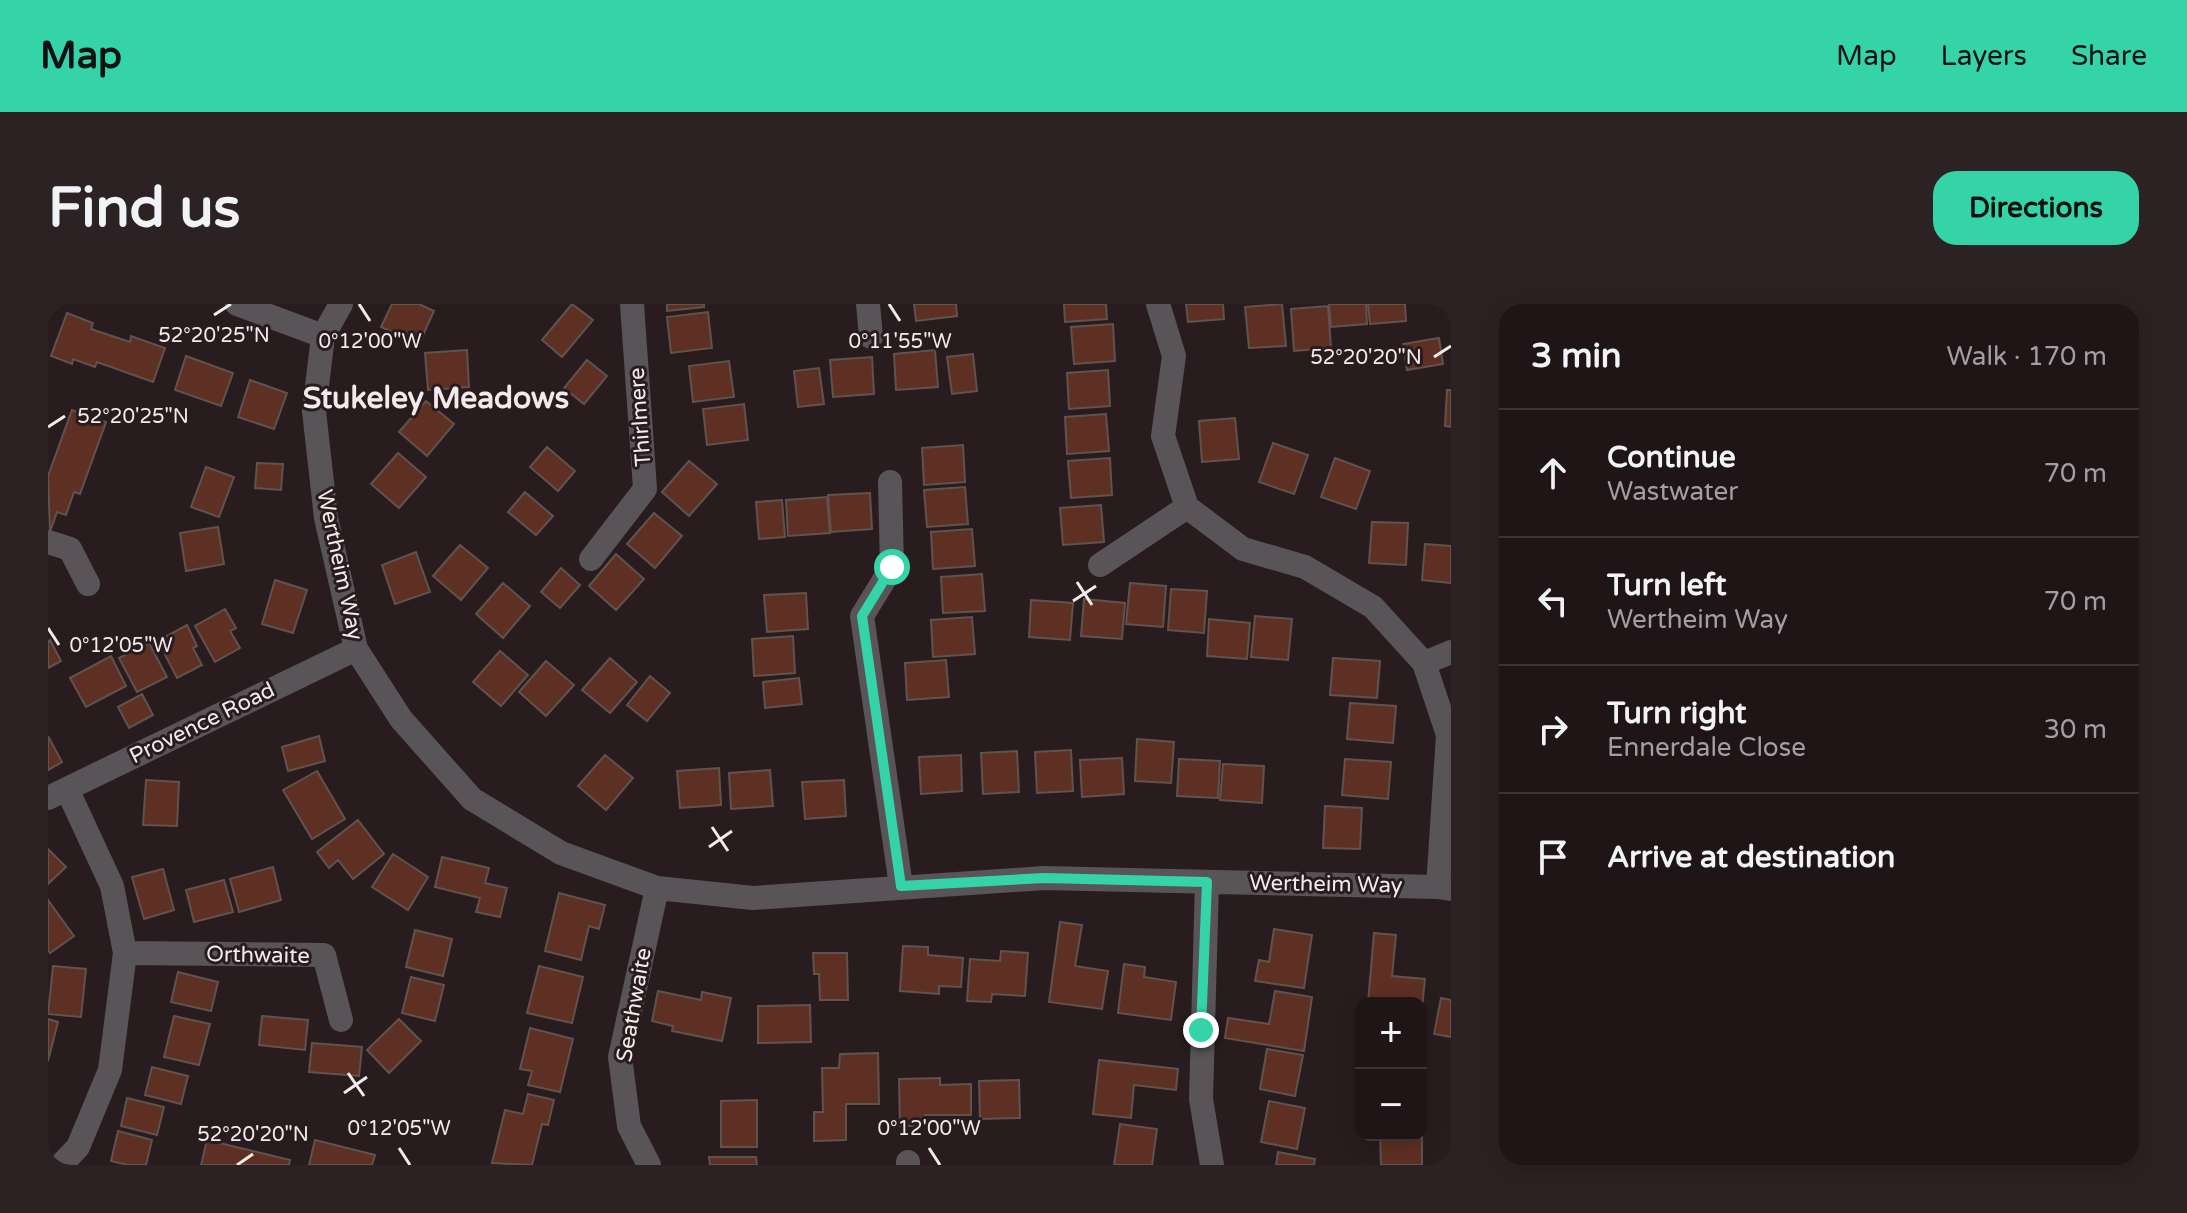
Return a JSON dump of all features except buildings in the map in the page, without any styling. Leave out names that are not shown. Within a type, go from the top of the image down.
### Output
[{"type":"street","points":[[237,304],[323,336]]},
{"type":"street","name":"Wertheim Way","points":[[341,304],[323,336],[314,411],[326,518],[356,649],[401,719],[472,799],[561,853],[657,888],[753,898],[1044,878],[1444,888]]},
{"type":"street","name":"Thirlmere","points":[[591,559],[645,489],[632,304]]},
{"type":"street","points":[[868,304],[871,337]]},
{"type":"street","points":[[1158,304],[1174,356],[1163,436],[1187,507],[1243,549],[1305,567],[1373,607],[1424,663],[1448,735],[1444,888]]},
{"type":"street","points":[[890,482],[892,567],[862,616],[901,886]]},
{"type":"street","points":[[1100,565],[1187,507]]},
{"type":"street","points":[[48,542],[70,549],[88,584]]},
{"type":"street","name":"Provence Road","points":[[57,793],[356,649]]},
{"type":"street","points":[[1424,663],[1451,652]]},
{"type":"street","points":[[57,793],[112,886],[125,953],[110,1070],[78,1147],[61,1165]]},
{"type":"street","points":[[1207,882],[1201,1099],[1212,1165]]},
{"type":"street","name":"Seathwaite","points":[[649,1165],[629,1126],[620,1057],[657,888]]},
{"type":"street","name":"Orthwaite","points":[[125,953],[324,955],[341,1020]]},
{"type":"district","name":"Stukeley Meadows","points":[[436,398]]},
{"type":"route","points":[[892,567],[862,616],[901,886],[1044,878],[1207,882],[1201,1030]]}]
